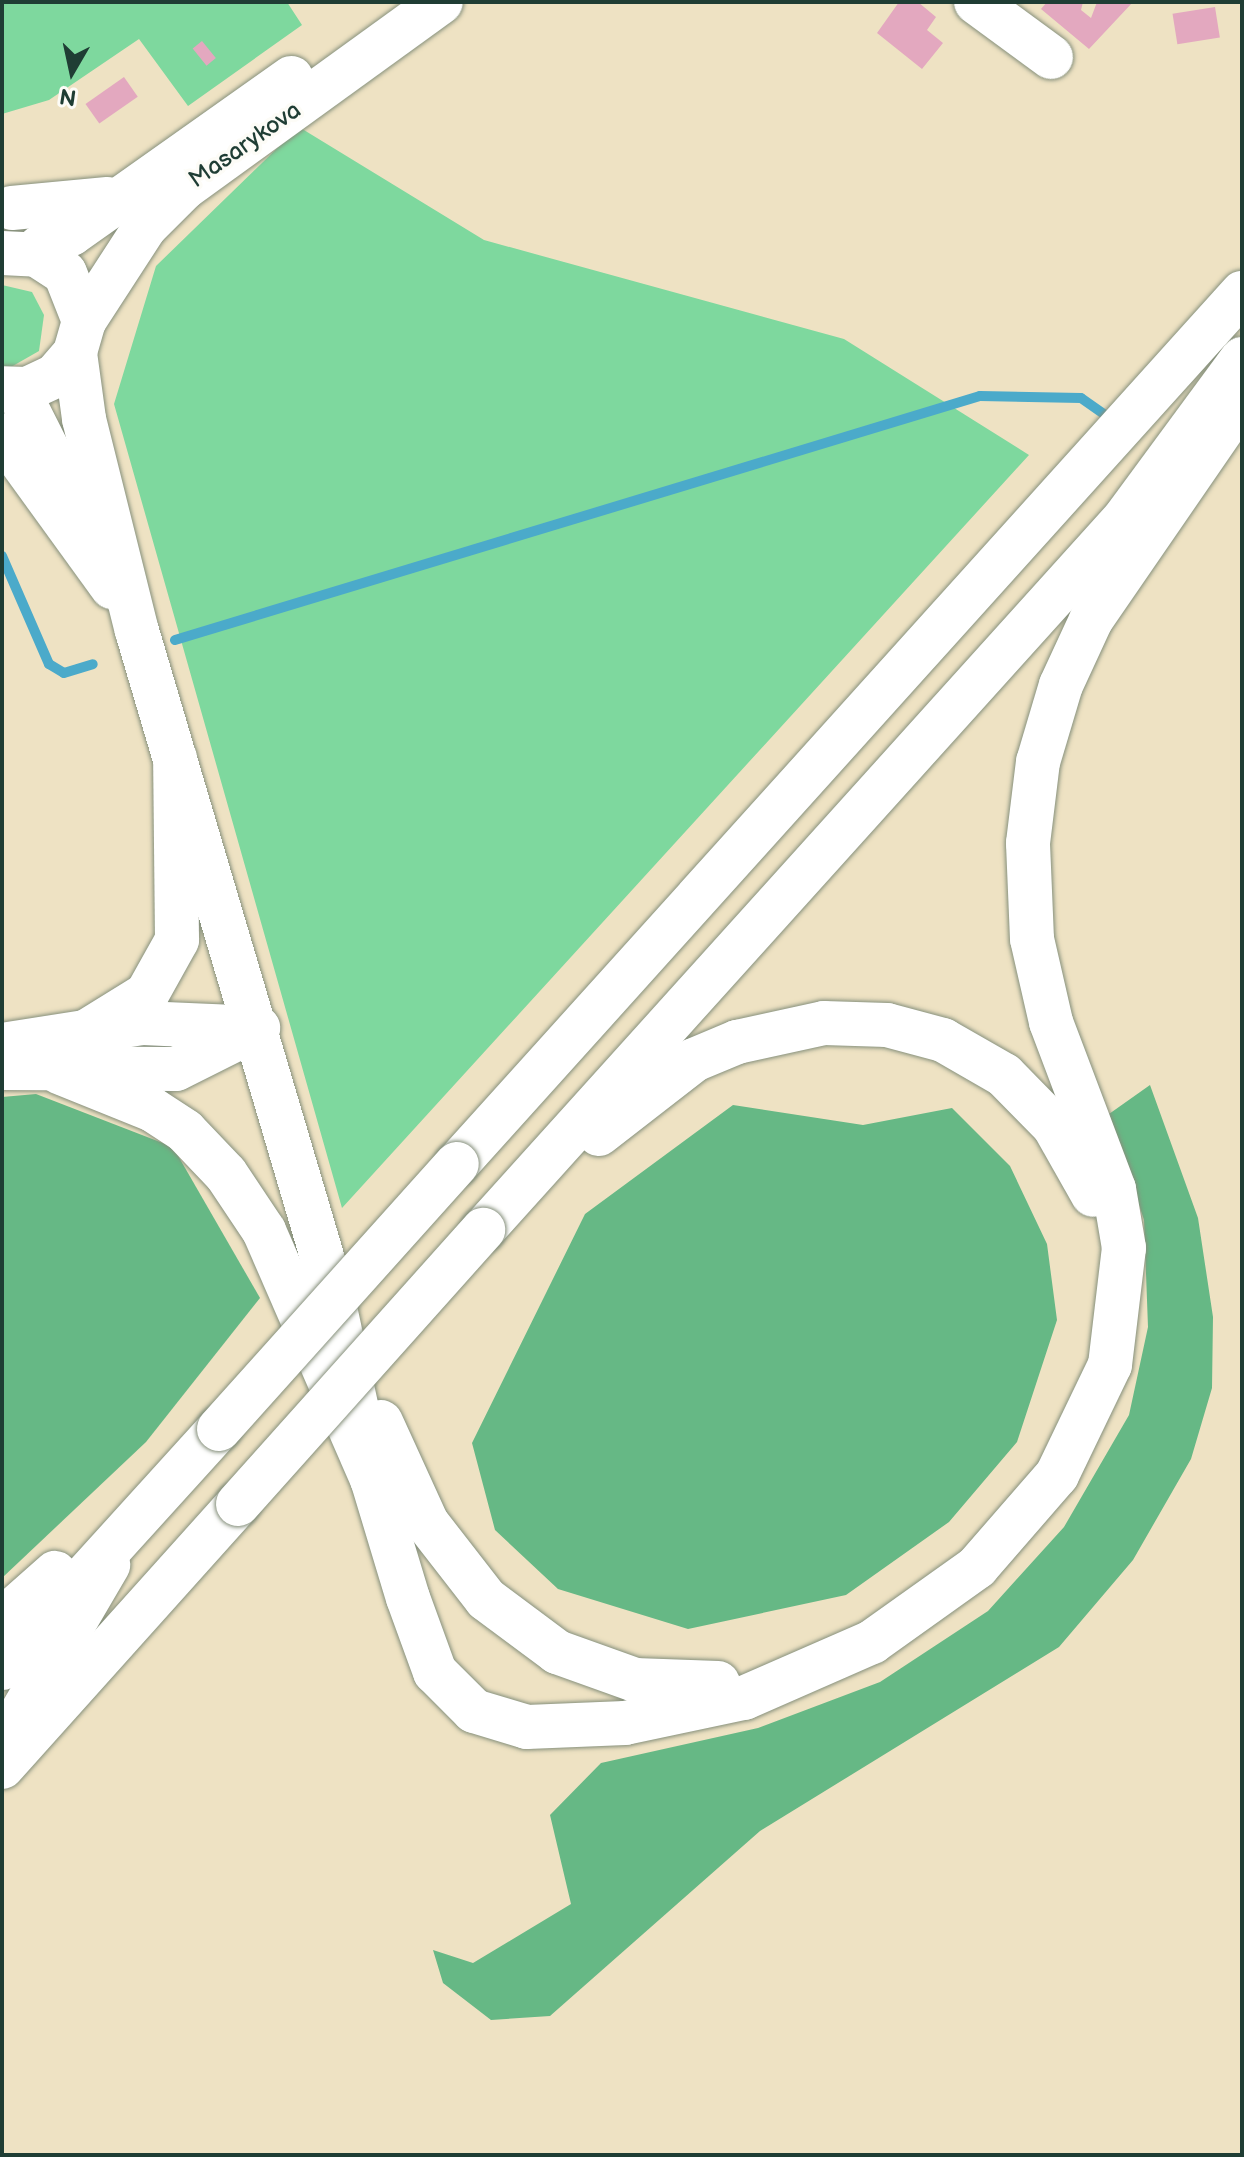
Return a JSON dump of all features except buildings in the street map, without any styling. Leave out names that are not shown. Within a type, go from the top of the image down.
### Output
[{"type":"main road","name":"Masarykova","points":[[27,252],[71,234],[122,194],[253,102],[416,2]]},
{"type":"main road","name":"Masarykova","points":[[10,389],[47,382],[80,337],[145,227],[184,188],[441,2]]},
{"type":"main road","points":[[976,2],[1051,57]]},
{"type":"main road","points":[[122,194],[64,208],[7,199],[27,252],[71,280],[80,337],[84,419],[137,631],[258,1028],[329,1280],[372,1479],[408,1598],[446,1688],[474,1711],[527,1727],[625,1723],[713,1706],[849,1654],[954,1587],[1037,1503],[1094,1411],[1119,1319],[1120,1213],[1051,1022],[1032,939],[1032,801],[1048,723],[1091,620],[1242,400]]},
{"type":"main road","points":[[2,1668],[1242,293]]},
{"type":"main road","points":[[1080,471],[1242,327]]},
{"type":"main road","points":[[1127,515],[1242,359]]},
{"type":"main road","points":[[2,1767],[1242,388]]},
{"type":"main road","points":[[10,389],[60,466],[87,544]]},
{"type":"main road","points":[[2,435],[87,544],[137,631]]},
{"type":"main road","points":[[89,1030],[147,994],[177,940],[175,758]]},
{"type":"main road","points":[[2,1045],[89,1030],[164,1022],[258,1028]]},
{"type":"main road","points":[[483,1230],[694,1060],[793,1027],[887,1025],[964,1050],[1041,1109],[1094,1199],[1119,1319]]},
{"type":"main road","points":[[2,1068],[59,1072],[176,1069],[258,1028]]},
{"type":"main road","points":[[59,1072],[153,1110],[185,1131],[226,1174],[275,1254],[372,1479]]},
{"type":"main road","points":[[329,1280],[427,1523],[507,1619],[557,1652],[608,1673],[707,1685],[849,1654]]},
{"type":"main road","points":[[2,1620],[219,1429]]},
{"type":"main road","points":[[2,1746],[131,1525]]},
{"type":"main road","points":[[2,1699],[176,1570]]},
{"type":"green space","points":[[2,2],[287,2],[302,25],[188,106],[139,39],[49,100],[2,114]]},
{"type":"green space","points":[[299,127],[484,240],[844,339],[1029,455],[342,1208],[114,404],[156,266]]},
{"type":"green space","points":[[2,285],[32,292],[44,315],[39,351],[11,367],[2,366]]},
{"type":"green space","points":[[1150,1085],[1198,1218],[1213,1317],[1212,1388],[1191,1459],[1133,1560],[1059,1647],[760,1831],[550,2016],[491,2020],[443,1983],[433,1950],[473,1963],[571,1904],[550,1815],[601,1763],[758,1728],[880,1682],[988,1611],[1064,1527],[1129,1415],[1148,1327],[1144,1220],[1109,1114]]},
{"type":"green space","points":[[36,1094],[173,1147],[260,1298],[146,1442],[2,1578],[2,1097]]},
{"type":"green space","points":[[733,1105],[863,1125],[952,1108],[1010,1166],[1047,1244],[1057,1320],[1017,1442],[949,1522],[846,1595],[688,1629],[558,1589],[495,1530],[472,1443],[585,1214]]},
{"type":"waterway","points":[[175,640],[980,396],[1081,398],[1111,419]]},
{"type":"waterway","points":[[2,556],[49,664],[64,673],[93,664]]}]
